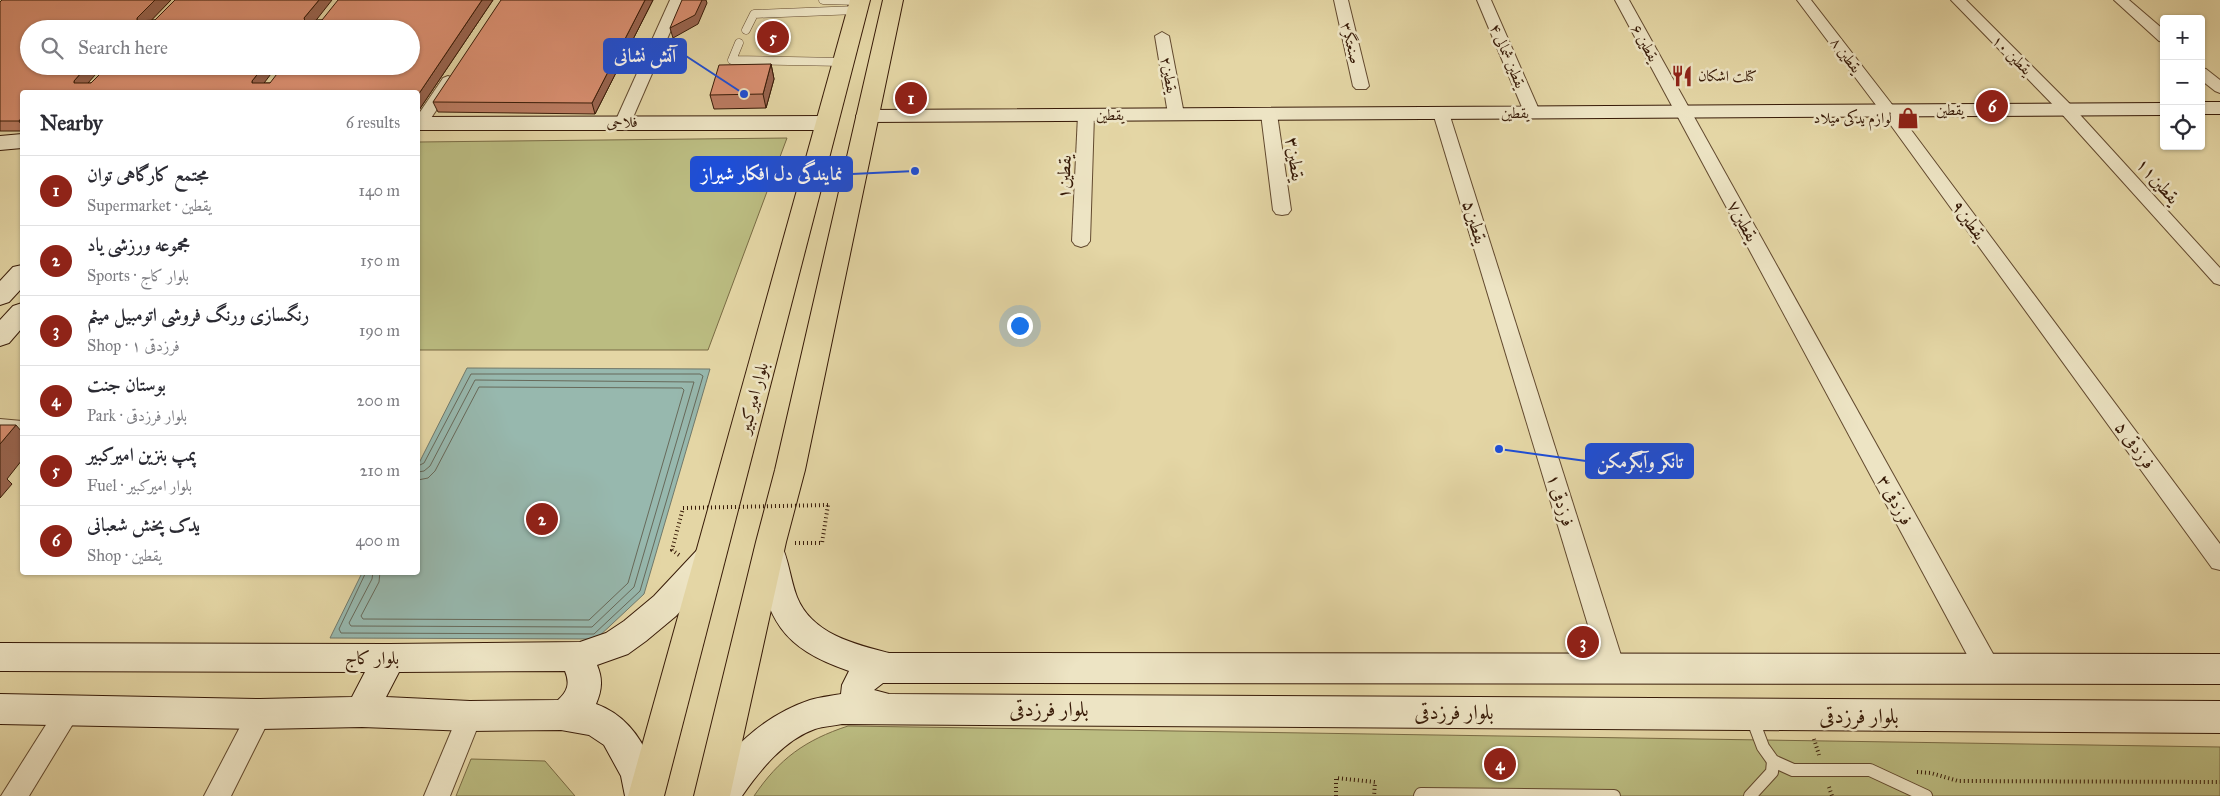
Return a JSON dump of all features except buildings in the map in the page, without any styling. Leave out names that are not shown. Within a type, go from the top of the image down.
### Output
[{"type":"main road","points":[[712,796],[769,551],[790,470],[893,0]]},
{"type":"main road","name":"بلوار امیرکبیر","points":[[644,796],[859,4]]},
{"type":"street","points":[[623,122],[677,0]]},
{"type":"street","name":"صنعتگر۳","points":[[1340,0],[1361,86]]},
{"type":"street","name":"یقطین شمالی ۴","points":[[1484,0],[1532,112]]},
{"type":"street","name":"یقطین ۶","points":[[1622,0],[1683,111]]},
{"type":"street","name":"یقطین ۸","points":[[1804,0],[1888,110]]},
{"type":"street","name":"یقطین ۱۰","points":[[1958,0],[2066,109]]},
{"type":"street","points":[[2121,0],[2160,34]]},
{"type":"street","name":"یقطین۲","points":[[1162,36],[1176,114]]},
{"type":"street","points":[[420,121],[458,66]]},
{"type":"street","points":[[2205,75],[2220,88]]},
{"type":"street","points":[[2205,108],[2220,108]]},
{"type":"street","name":"یقطین۱۱","points":[[2066,109],[2220,279]]},
{"type":"street","name":"یقطین","points":[[867,116],[2160,109]]},
{"type":"street","name":"یقطین۹","points":[[1888,110],[2050,330]]},
{"type":"street","name":"یقطین۷","points":[[1683,111],[1803,331]]},
{"type":"street","name":"یقطین۵","points":[[1441,113],[1509,332]]},
{"type":"street","name":"یقطین۳","points":[[1269,114],[1282,210]]},
{"type":"street","name":"یقطین۱","points":[[1081,240],[1086,115]]},
{"type":"street","name":"فلاحی","points":[[420,124],[827,122]]},
{"type":"street","points":[[0,296],[20,274]]},
{"type":"street","name":"فرزدقی ۵","points":[[2050,330],[2220,561]]},
{"type":"street","name":"فرزدقی ۳","points":[[1803,331],[1988,669]]},
{"type":"street","name":"فرزدقی ۱","points":[[1509,332],[1613,668]]},
{"type":"street","points":[[0,427],[20,428]]},
{"type":"street","points":[[769,551],[774,579],[781,600],[790,617],[803,632],[816,643],[836,654],[889,668],[2220,669]]},
{"type":"street","name":"بلوار کاج","points":[[0,657],[389,658],[580,656],[616,644],[635,631],[665,606],[709,558]]},
{"type":"street","points":[[561,715],[572,711],[579,703],[585,688],[581,664],[574,656]]},
{"type":"street","points":[[362,712],[389,658]]},
{"type":"street","points":[[885,708],[863,704],[858,698],[857,690],[860,682],[867,674],[889,668]]},
{"type":"street","points":[[0,709],[70,708],[260,714],[362,712],[470,716],[561,715],[596,720],[616,734],[628,752],[639,775],[644,796]]},
{"type":"street","points":[[14,796],[70,708]]},
{"type":"street","name":"بلوار فرزدقی","points":[[721,796],[750,757],[784,728],[812,715],[842,709],[2220,717]]},
{"type":"street","points":[[217,796],[260,714]]},
{"type":"street","points":[[437,796],[470,716]]},
{"type":"lane","points":[[823,0],[859,4]]},
{"type":"lane","points":[[746,30],[754,14],[859,4]]},
{"type":"lane","points":[[739,43],[732,60],[844,62]]},
{"type":"lane","points":[[1751,715],[1763,747],[1773,761],[1793,770],[1870,770],[1924,796]]},
{"type":"lane","points":[[1750,796],[1772,772],[1773,761]]},
{"type":"lane","points":[[1420,796],[1421,794],[1614,796]]},
{"type":"path","points":[[672,550],[683,508],[828,505],[822,543]]},
{"type":"path","points":[[1913,772],[1931,772],[1958,781],[2220,782]]},
{"type":"path","points":[[1336,796],[1336,778],[1375,782],[1374,796]]},
{"type":"green space","points":[[787,138],[708,350],[420,350],[420,142]]},
{"type":"green space","points":[[848,726],[2220,747],[2220,796],[754,796],[773,771],[794,752],[819,738]]},
{"type":"green space","points":[[471,759],[545,761],[575,796],[456,796]]},
{"type":"water","points":[[467,368],[710,369],[644,594],[596,639],[330,638],[361,575],[420,575],[420,461]]},
{"type":"place","name":"پمپ بنزین امیرکبیر","points":[[773,37]]},
{"type":"place","name":"کتلت اشکان","points":[[1682,76]]},
{"type":"place","name":"آتش نشانی","points":[[744,94]]},
{"type":"place","name":"مجتمع کارگاهی توان","points":[[911,98]]},
{"type":"place","name":"یدک پخش شعبانی","points":[[1992,106]]},
{"type":"place","name":"لوازم یدکی میلاد","points":[[1908,118]]},
{"type":"place","name":"نمایندگی دل افکار شیراز","points":[[915,171]]},
{"type":"place","name":"تانکر وآبگرمکن","points":[[1499,449]]},
{"type":"place","name":"مجموعه ورزشی یاد","points":[[542,519]]},
{"type":"place","name":"رنگسازی ورنگ فروشی اتومبیل میثم","points":[[1583,642]]},
{"type":"place","name":"بوستان جنت","points":[[1500,764]]}]
